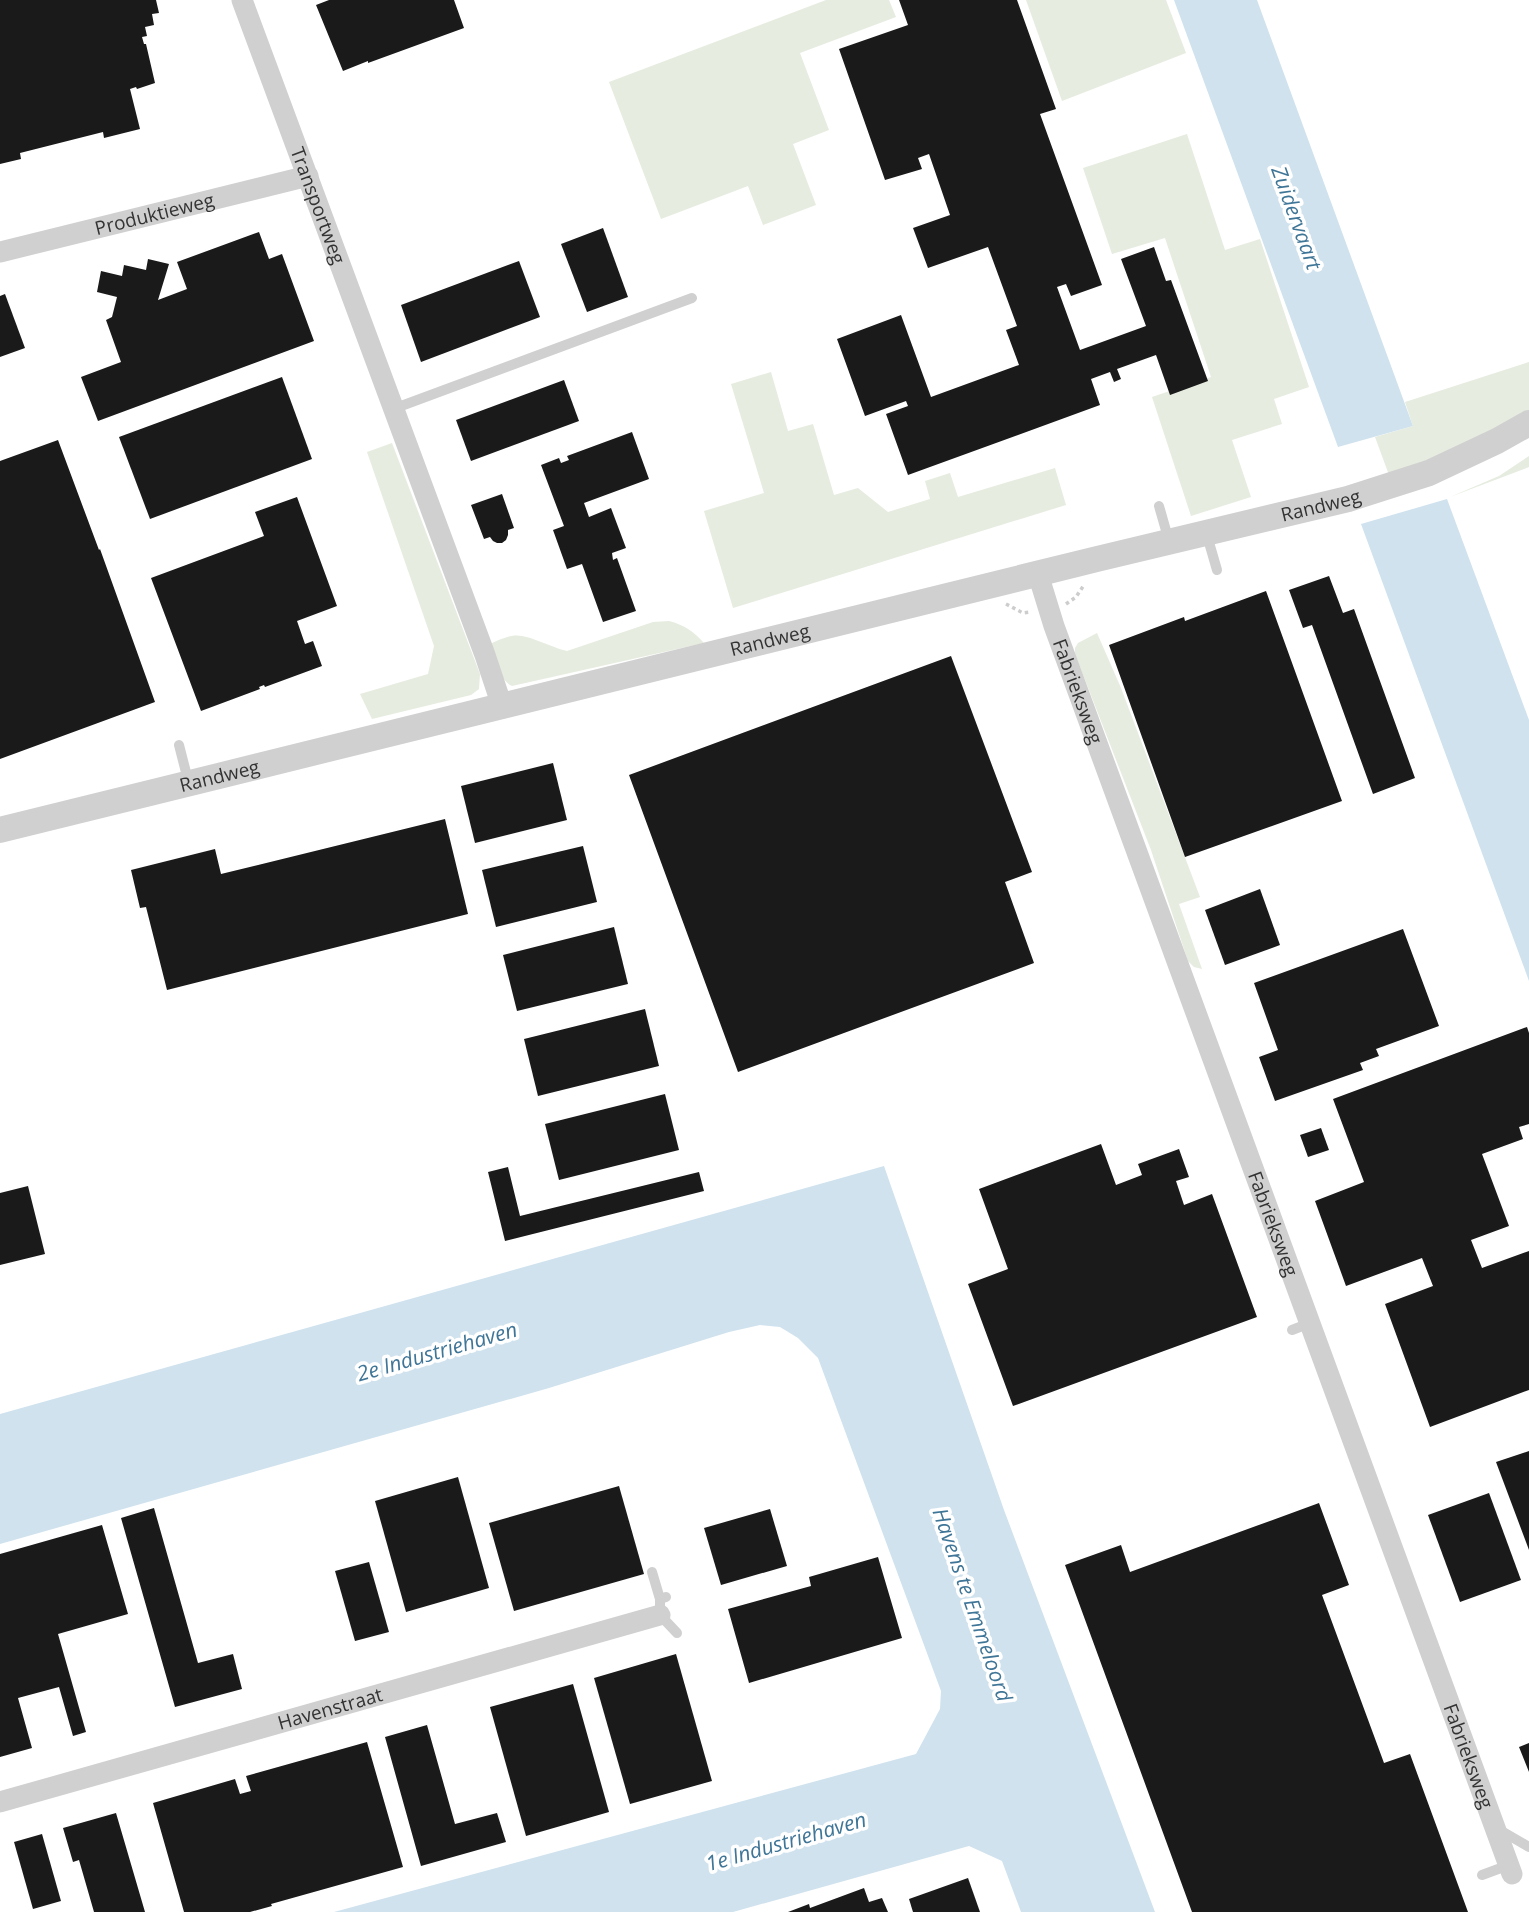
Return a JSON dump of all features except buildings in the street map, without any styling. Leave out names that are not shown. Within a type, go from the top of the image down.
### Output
[{"type":"street","name":"Transportweg","points":[[242,0],[502,706]]},
{"type":"street","name":"Produktieweg","points":[[0,252],[308,176]]},
{"type":"street","name":"Randweg","points":[[0,830],[1355,497],[1460,459],[1529,423]]},
{"type":"street","name":"Fabrieksweg","points":[[1038,574],[1301,1327],[1511,1869]]},
{"type":"street","name":"Havenstraat","points":[[0,1802],[662,1604]]},
{"type":"lane","points":[[393,409],[692,298]]},
{"type":"lane","points":[[1159,506],[1169,541]]},
{"type":"lane","points":[[1206,532],[1217,570]]},
{"type":"lane","points":[[179,745],[189,784]]},
{"type":"lane","points":[[652,1572],[662,1604],[677,1633]]},
{"type":"lane","points":[[1495,1828],[1529,1847]]},
{"type":"lane","points":[[1482,1875],[1511,1869]]},
{"type":"path","points":[[1003,603],[1023,613],[1040,611]]},
{"type":"shaded area","points":[[826,0],[889,0],[896,17],[800,53],[829,130],[793,144],[816,205],[763,225],[748,186],[661,219],[609,82]]},
{"type":"shaded area","points":[[1026,0],[1166,0],[1186,53],[1062,101]]},
{"type":"shaded area","points":[[1187,134],[1225,250],[1260,239],[1309,387],[1274,399],[1282,424],[1232,440],[1251,497],[1191,516],[1152,397],[1211,377],[1165,238],[1112,254],[1083,168]]},
{"type":"shaded area","points":[[1529,362],[1529,410],[1454,454],[1389,475],[1375,437],[1413,426],[1405,402]]},
{"type":"shaded area","points":[[771,372],[788,431],[813,424],[834,495],[858,488],[888,512],[930,499],[925,481],[950,473],[958,497],[1055,468],[1066,505],[733,608],[704,511],[764,493],[731,384]]},
{"type":"shaded area","points":[[392,443],[480,674],[479,689],[471,695],[372,719],[360,694],[428,674],[434,646],[367,452]]},
{"type":"shaded area","points":[[1529,456],[1529,467],[1450,497],[1499,476]]},
{"type":"shaded area","points":[[669,621],[688,629],[704,643],[512,686],[501,674],[490,644],[518,636],[567,651],[653,622]]},
{"type":"shaded area","points":[[1097,633],[1121,688],[1200,897],[1179,904],[1202,969],[1194,967],[1188,961],[1151,850],[1075,654],[1078,643]]},
{"type":"water","name":"Zuidervaart","points":[[1174,0],[1257,0],[1413,426],[1338,447]]},
{"type":"water","points":[[1447,499],[1529,720],[1529,981],[1361,524]]},
{"type":"water","points":[[884,1166],[1004,1510],[1155,1912],[1021,1912],[1002,1861],[969,1846],[733,1912],[334,1912],[916,1754],[940,1709],[941,1691],[818,1358],[798,1338],[780,1327],[760,1325],[729,1332],[549,1388],[0,1544],[0,1414]]},
{"type":"water label","name":"2e Industriehaven","points":[[437,1352]]},
{"type":"water label","name":"Havens te Emmeloord","points":[[972,1605]]},
{"type":"water label","name":"1e Industriehaven","points":[[786,1842]]}]
